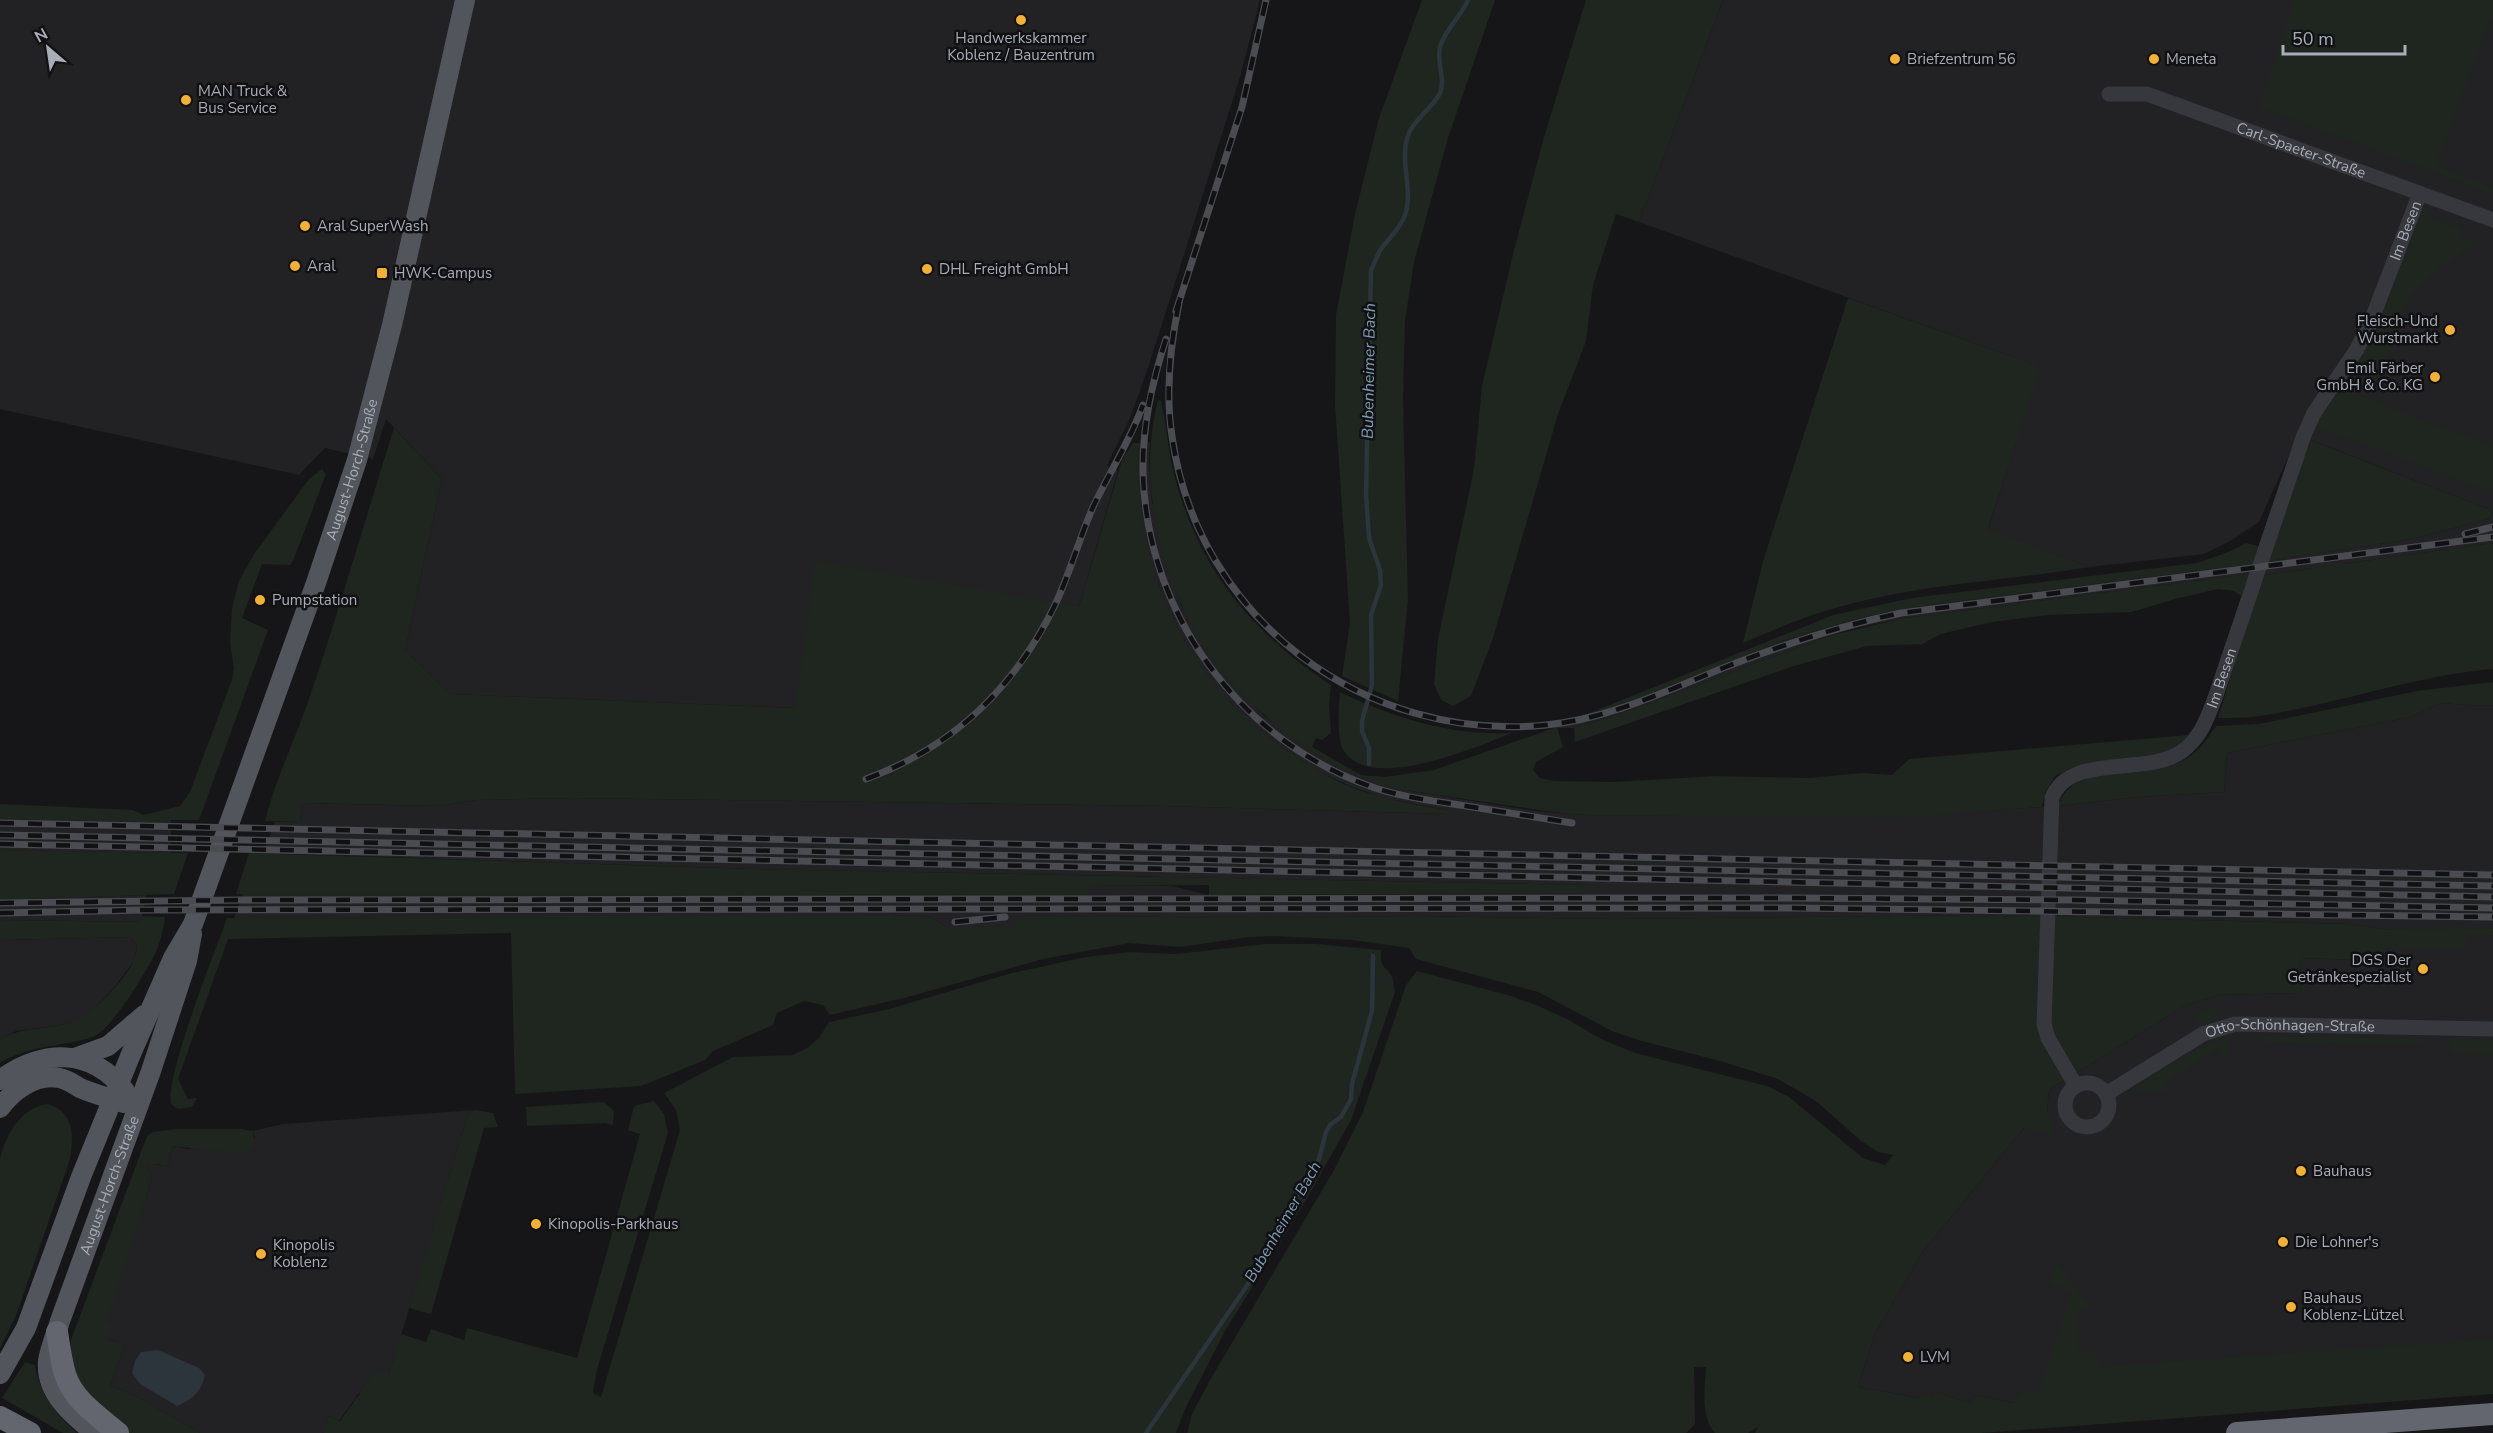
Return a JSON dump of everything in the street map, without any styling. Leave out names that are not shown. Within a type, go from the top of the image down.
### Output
[{"type":"highway","points":[[57,1332],[64,1372],[72,1389],[118,1433]]},
{"type":"highway","points":[[2456,1418],[2493,1404]]},
{"type":"highway","points":[[2237,1433],[2493,1414]]},
{"type":"highway","points":[[0,1417],[30,1433]]},
{"type":"main road","name":"August-Horch-Straße","points":[[94,1433],[68,1409],[53,1386],[48,1362],[187,961],[193,924],[316,583],[357,460],[392,325],[465,0]]},
{"type":"main road","name":"August-Horch-Straße","points":[[0,1374],[26,1328],[116,1091],[173,958],[193,924]]},
{"type":"main road","points":[[0,1080],[16,1068],[32,1061],[49,1058],[75,1058],[108,1046],[123,1036],[152,1006]]},
{"type":"main road","points":[[75,1058],[105,1069],[116,1091],[138,1107]]},
{"type":"main road","points":[[0,1108],[14,1092],[35,1080],[57,1077],[79,1087],[116,1091]]},
{"type":"main road","points":[[79,1087],[90,1106],[97,1138]]},
{"type":"street","name":"Carl-Spaeter-Straße","points":[[2109,94],[2147,94],[2493,220]]},
{"type":"street","name":"Im Besen","points":[[2076,1086],[2048,1038],[2044,1024],[2052,798],[2059,785],[2076,774],[2172,758],[2192,743],[2200,732],[2216,698],[2304,435],[2314,413],[2357,349],[2370,324],[2420,193]]},
{"type":"street","name":"Otto-Schönhagen-Straße","points":[[2106,1094],[2204,1034],[2235,1023],[2493,1029]]},
{"type":"street","points":[[2092,1084],[2106,1094],[2109,1105],[2102,1121],[2091,1127],[2081,1126],[2071,1121],[2066,1111],[2065,1100],[2076,1086],[2092,1084]]},
{"type":"shaded area","points":[[0,0],[1260,0],[1240,77],[1148,368],[1130,418],[1107,465],[1118,471],[1079,607],[797,708],[450,694],[405,650],[442,479],[386,419],[373,459],[325,448],[299,475],[0,409]]},
{"type":"shaded area","points":[[1422,0],[1495,0],[1448,138],[1414,262],[1405,321],[1403,399],[1408,600],[1398,701],[1342,676],[1350,623],[1335,405],[1336,315],[1355,214],[1379,118]]},
{"type":"shaded area","points":[[1586,0],[1723,0],[1639,222],[1616,214],[1593,285],[1586,341],[1558,414],[1493,638],[1471,696],[1453,706],[1441,700],[1434,684],[1438,639],[1474,469],[1482,386],[1513,254],[1544,137]]},
{"type":"shaded area","points":[[1723,0],[2493,0],[2493,543],[2265,575],[2269,561],[2411,539],[2492,518],[2491,510],[2298,435],[2259,522],[2230,541],[2204,554],[2090,567],[1988,530],[2040,367],[1639,222]]},
{"type":"shaded area","points":[[2295,0],[2493,0],[2493,19],[2436,165],[2493,188],[2493,194],[2259,107]]},
{"type":"shaded area","points":[[2432,205],[2429,217],[2460,228],[2463,237],[2475,241],[2472,247],[2436,272],[2412,294],[2406,303],[2376,385],[2369,387],[2354,383],[2352,392],[2493,447],[2491,492],[2331,432],[2314,429],[2375,329],[2394,284],[2418,210]]},
{"type":"shaded area","points":[[1848,298],[2041,367],[1988,529],[2090,567],[1928,588],[1863,601],[1787,624],[1743,643],[1763,561]]},
{"type":"shaded area","points":[[1158,400],[1161,401],[1175,478],[1185,511],[1198,541],[1214,570],[1253,621],[1277,644],[1331,685],[1329,704],[1331,733],[1322,740],[1316,738],[1312,747],[1361,775],[1385,777],[1434,770],[1557,727],[1563,747],[1536,762],[1533,770],[1540,778],[1554,781],[1615,782],[1715,776],[1809,778],[1862,773],[1892,775],[1909,759],[2189,735],[2161,755],[2073,767],[2055,776],[2046,791],[2042,807],[1896,818],[1584,815],[1429,794],[1373,782],[1338,767],[1294,739],[1251,703],[1215,664],[1202,644],[1174,587],[1156,526],[1150,463],[1152,431]]},
{"type":"shaded area","points":[[394,428],[442,479],[405,650],[450,694],[796,708],[815,561],[1079,607],[1122,460],[1133,443],[1138,443],[1139,490],[1145,535],[1157,578],[1173,619],[1195,658],[1222,693],[1254,725],[1292,754],[1343,784],[1399,801],[1448,810],[1449,814],[1167,806],[570,798],[477,800],[438,806],[302,803],[300,822],[265,821],[322,660]]},
{"type":"shaded area","points":[[2310,440],[2491,510],[2492,518],[2411,539],[2269,561]]},
{"type":"shaded area","points":[[1150,442],[1152,501],[1164,554],[1181,604],[1203,645],[1222,671],[1263,715],[1315,753],[1357,776],[1410,791],[1536,811],[1584,815],[1769,816],[1983,811],[2058,806],[2139,797],[2224,792],[2227,753],[2411,717],[2440,703],[2493,705],[2493,1384],[2013,1403],[1976,1395],[1970,1403],[1934,1391],[1933,1397],[1920,1398],[1858,1387],[1875,1333],[1924,1250],[2024,1128],[2047,1111],[2049,1090],[2186,1005],[2218,995],[2300,993],[2301,958],[2359,960],[2359,955],[2382,954],[2383,949],[2416,930],[2391,930],[2349,924],[2000,915],[1616,919],[1413,916],[1277,918],[1045,916],[1015,927],[947,927],[932,918],[893,915],[234,918],[243,894],[1085,894],[1093,886],[1172,886],[1209,895],[1586,893],[1586,885],[753,869],[263,853],[275,822],[300,822],[302,803],[438,806],[477,800],[570,798],[1167,806],[1448,814],[1448,810],[1384,798],[1318,771],[1277,744],[1245,718],[1215,686],[1189,650],[1170,614],[1148,554],[1139,508],[1137,459],[1138,443]]},
{"type":"shaded area","points":[[322,469],[326,474],[293,561],[290,565],[262,564],[242,618],[268,630],[199,820],[171,820],[171,823],[0,819],[0,804],[133,810],[143,815],[180,806],[190,792],[232,680],[234,669],[230,642],[232,608],[239,581],[254,554],[309,479]]},
{"type":"shaded area","points":[[2246,543],[2258,546],[2253,564],[1921,606],[1859,618],[1782,641],[1625,704],[1585,715],[1833,615],[1912,598],[2197,563]]},
{"type":"shaded area","points":[[2493,543],[2493,669],[2434,678],[2289,711],[2255,717],[2218,718],[2248,619],[2265,575]]},
{"type":"shaded area","points":[[2253,564],[2250,574],[1905,618],[1859,627],[1619,714],[1574,728],[1550,728],[1625,704],[1782,641],[1859,618],[1921,606]]},
{"type":"shaded area","points":[[2250,574],[2241,596],[2234,591],[2218,589],[2132,612],[2049,615],[1992,622],[1941,634],[1922,644],[1867,646],[1794,666],[1575,742],[1574,728],[1619,714],[1829,636],[1905,618]]},
{"type":"shaded area","points":[[2493,682],[2493,705],[2440,703],[2411,717],[2227,753],[2224,792],[2139,797],[2058,806],[2069,789],[2079,782],[2103,775],[2155,769],[2186,759],[2205,742],[2216,726],[2259,724],[2417,691]]},
{"type":"shaded area","points":[[1340,692],[1381,710],[1423,723],[1467,732],[1512,733],[1425,763],[1377,768],[1357,763],[1341,746]]},
{"type":"shaded area","points":[[0,819],[171,823],[171,853],[0,850]]},
{"type":"shaded area","points":[[0,850],[188,853],[174,894],[0,900]]},
{"type":"shaded area","points":[[249,853],[753,869],[1587,885],[1586,893],[1209,895],[1209,885],[1093,886],[1086,894],[236,894]]},
{"type":"shaded area","points":[[146,895],[141,922],[0,920],[0,900]]},
{"type":"shaded area","points":[[893,915],[932,918],[947,927],[1015,927],[1016,919],[1045,916],[1277,918],[1413,916],[1616,919],[2000,915],[2349,924],[2391,930],[2493,928],[2493,935],[2465,936],[2465,949],[2383,949],[2383,954],[2360,955],[2359,960],[2301,958],[2300,993],[2218,995],[2186,1005],[2049,1090],[2047,1111],[2054,1135],[2024,1128],[1924,1250],[1875,1333],[1858,1387],[1919,1398],[1922,1394],[1932,1397],[1934,1391],[1970,1403],[1976,1395],[2013,1403],[2024,1390],[2038,1393],[2072,1292],[2049,1283],[2056,1263],[2089,1304],[2090,1310],[2078,1311],[2080,1353],[2097,1353],[2099,1367],[2493,1339],[2493,1394],[1982,1433],[1755,1433],[1758,1427],[1748,1433],[1715,1433],[1705,1410],[1706,1367],[1694,1367],[1695,1424],[1686,1433],[1187,1433],[1192,1414],[1210,1380],[1334,1170],[1363,1112],[1406,985],[1417,971],[1536,1005],[1567,1019],[1601,1039],[1635,1053],[1767,1086],[1789,1097],[1863,1158],[1885,1165],[1893,1155],[1878,1152],[1861,1141],[1816,1101],[1778,1079],[1612,1031],[1538,992],[1416,959],[1409,948],[1353,940],[1273,936],[1249,937],[1180,947],[1129,943],[1043,959],[908,997],[830,1015],[823,1005],[804,1001],[777,1013],[773,1025],[713,1051],[705,1060],[641,1086],[515,1094],[511,933],[228,939],[178,1079],[188,1099],[197,1098],[192,1107],[178,1109],[171,1104],[175,1069],[183,1042],[227,918]]},
{"type":"shaded area","points":[[142,916],[165,917],[156,952],[128,999],[101,1032],[93,1037],[22,1053],[0,1063],[0,1039],[18,1032],[73,1022],[89,1013],[117,986],[135,958],[137,946],[131,937],[0,940],[0,920],[140,922]]},
{"type":"shaded area","points":[[131,937],[137,946],[134,961],[112,990],[87,1016],[75,1022],[16,1031],[0,1039],[0,940]]},
{"type":"shaded area","points":[[1265,944],[1316,944],[1381,950],[1382,964],[1392,977],[1395,992],[1351,1120],[1306,1200],[1225,1331],[1184,1411],[1176,1433],[324,1433],[323,1430],[329,1416],[340,1421],[376,1371],[389,1375],[401,1334],[426,1342],[431,1329],[464,1340],[467,1328],[577,1358],[640,1134],[628,1130],[634,1106],[654,1101],[664,1114],[668,1133],[596,1373],[593,1393],[601,1397],[680,1130],[676,1110],[664,1093],[733,1057],[793,1055],[807,1048],[819,1038],[829,1022],[889,1009],[1012,973],[1086,957],[1130,952],[1176,954]]},
{"type":"shaded area","points":[[2216,1006],[2217,1019],[2200,1026],[2193,1015]]},
{"type":"shaded area","points":[[2230,1036],[2226,1060],[2219,1049],[2167,1081],[2167,1090],[2134,1093],[2137,1086],[2206,1044]]},
{"type":"shaded area","points":[[2260,1036],[2423,1039],[2421,1045],[2260,1042]]},
{"type":"shaded area","points":[[2451,1039],[2493,1040],[2493,1054],[2452,1053],[2448,1047]]},
{"type":"shaded area","points":[[604,1102],[614,1111],[613,1125],[605,1123],[527,1126],[526,1107]]},
{"type":"shaded area","points":[[47,1104],[56,1107],[67,1118],[72,1133],[70,1159],[17,1313],[0,1349],[0,1158],[6,1140],[22,1117],[29,1111]]},
{"type":"shaded area","points":[[475,1110],[468,1114],[389,1375],[359,1393],[339,1421],[329,1416],[323,1430],[324,1433],[200,1433],[140,1398],[110,1385],[125,1345],[108,1339],[106,1323],[151,1181],[152,1176],[145,1166],[156,1164],[167,1167],[173,1146],[188,1149],[255,1138],[253,1131],[283,1124]]},
{"type":"shaded area","points":[[475,1110],[493,1113],[498,1127],[484,1128],[431,1314],[409,1308],[468,1114]]},
{"type":"shaded area","points":[[176,1129],[253,1131],[255,1146],[246,1153],[237,1153],[173,1146],[167,1167],[158,1164],[146,1166],[152,1176],[151,1181],[107,1323],[113,1325],[108,1339],[125,1345],[110,1385],[140,1398],[200,1433],[129,1433],[81,1392],[70,1353],[71,1340],[147,1136],[153,1132]]},
{"type":"shaded area","points":[[158,1350],[199,1368],[205,1375],[201,1386],[188,1401],[177,1406],[140,1384],[132,1373],[135,1361],[141,1352]]},
{"type":"shaded area","points":[[25,1362],[35,1365],[45,1395],[62,1419],[77,1433],[63,1433],[2,1398]]},
{"type":"waterway","name":"Bubenheimer Bach","points":[[1369,764],[1369,748],[1362,731],[1362,721],[1372,685],[1371,615],[1381,585],[1380,570],[1369,538],[1366,494],[1371,270],[1381,249],[1405,215],[1408,195],[1405,164],[1406,143],[1412,127],[1440,93],[1442,88],[1440,47],[1468,0]]},
{"type":"waterway","name":"Bubenheimer Bach","points":[[1146,1433],[1257,1271],[1268,1244],[1282,1229],[1294,1199],[1303,1190],[1305,1181],[1319,1159],[1326,1132],[1330,1125],[1341,1117],[1351,1099],[1352,1084],[1372,1011],[1373,956]]},
{"type":"railway","points":[[1176,311],[1242,107],[1266,0]]},
{"type":"railway","points":[[1179,303],[1170,369],[1169,402],[1172,436],[1188,502],[1216,561],[1254,613],[1301,656],[1355,690],[1415,713],[1479,725],[1546,725],[1592,717],[1658,695],[1789,644],[1901,613],[2493,537]]},
{"type":"railway","points":[[1166,339],[1152,388],[1144,439],[1143,473],[1149,525],[1162,576],[1183,623],[1210,666],[1243,706],[1282,739],[1326,767],[1375,788],[1428,800],[1572,823]]},
{"type":"railway","points":[[866,779],[897,766],[953,732],[978,712],[1020,663],[1039,635],[1055,605],[1093,507],[1143,405]]},
{"type":"railway","points":[[2465,534],[2493,527]]},
{"type":"railway","points":[[0,823],[2493,875]]},
{"type":"railway","points":[[0,835],[2493,886]]},
{"type":"railway","points":[[0,844],[2493,897]]},
{"type":"railway","points":[[0,903],[241,900],[1793,898],[2074,900],[2493,908]]},
{"type":"railway","points":[[0,913],[143,910],[1793,908],[2493,917]]},
{"type":"railway","points":[[955,922],[1005,917]]},
{"type":"place","name":"Handwerkskammer Koblenz / Bauzentrum","points":[[1021,20]]},
{"type":"place","name":"Briefzentrum 56","points":[[1895,59]]},
{"type":"place","name":"Meneta","points":[[2154,59]]},
{"type":"place","name":"MAN Truck & Bus Service","points":[[186,100]]},
{"type":"place","name":"Aral SuperWash","points":[[305,226]]},
{"type":"place","name":"Aral","points":[[295,266]]},
{"type":"place","name":"DHL Freight GmbH","points":[[927,269]]},
{"type":"place","name":"HWK-Campus","points":[[382,273]]},
{"type":"place","name":"Fleisch-Und Wurstmarkt","points":[[2450,330]]},
{"type":"place","name":"Emil Färber GmbH & Co. KG","points":[[2435,377]]},
{"type":"place","name":"Pumpstation","points":[[260,600]]},
{"type":"place","name":"DGS Der Getränkespezialist","points":[[2423,969]]},
{"type":"place","name":"Bauhaus","points":[[2301,1171]]},
{"type":"place","name":"Kinopolis-Parkhaus","points":[[536,1224]]},
{"type":"place","name":"Die Lohner's","points":[[2283,1242]]},
{"type":"place","name":"Kinopolis Koblenz","points":[[261,1254]]},
{"type":"place","name":"Bauhaus Koblenz-Lützel","points":[[2291,1307]]},
{"type":"place","name":"LVM","points":[[1908,1357]]}]
